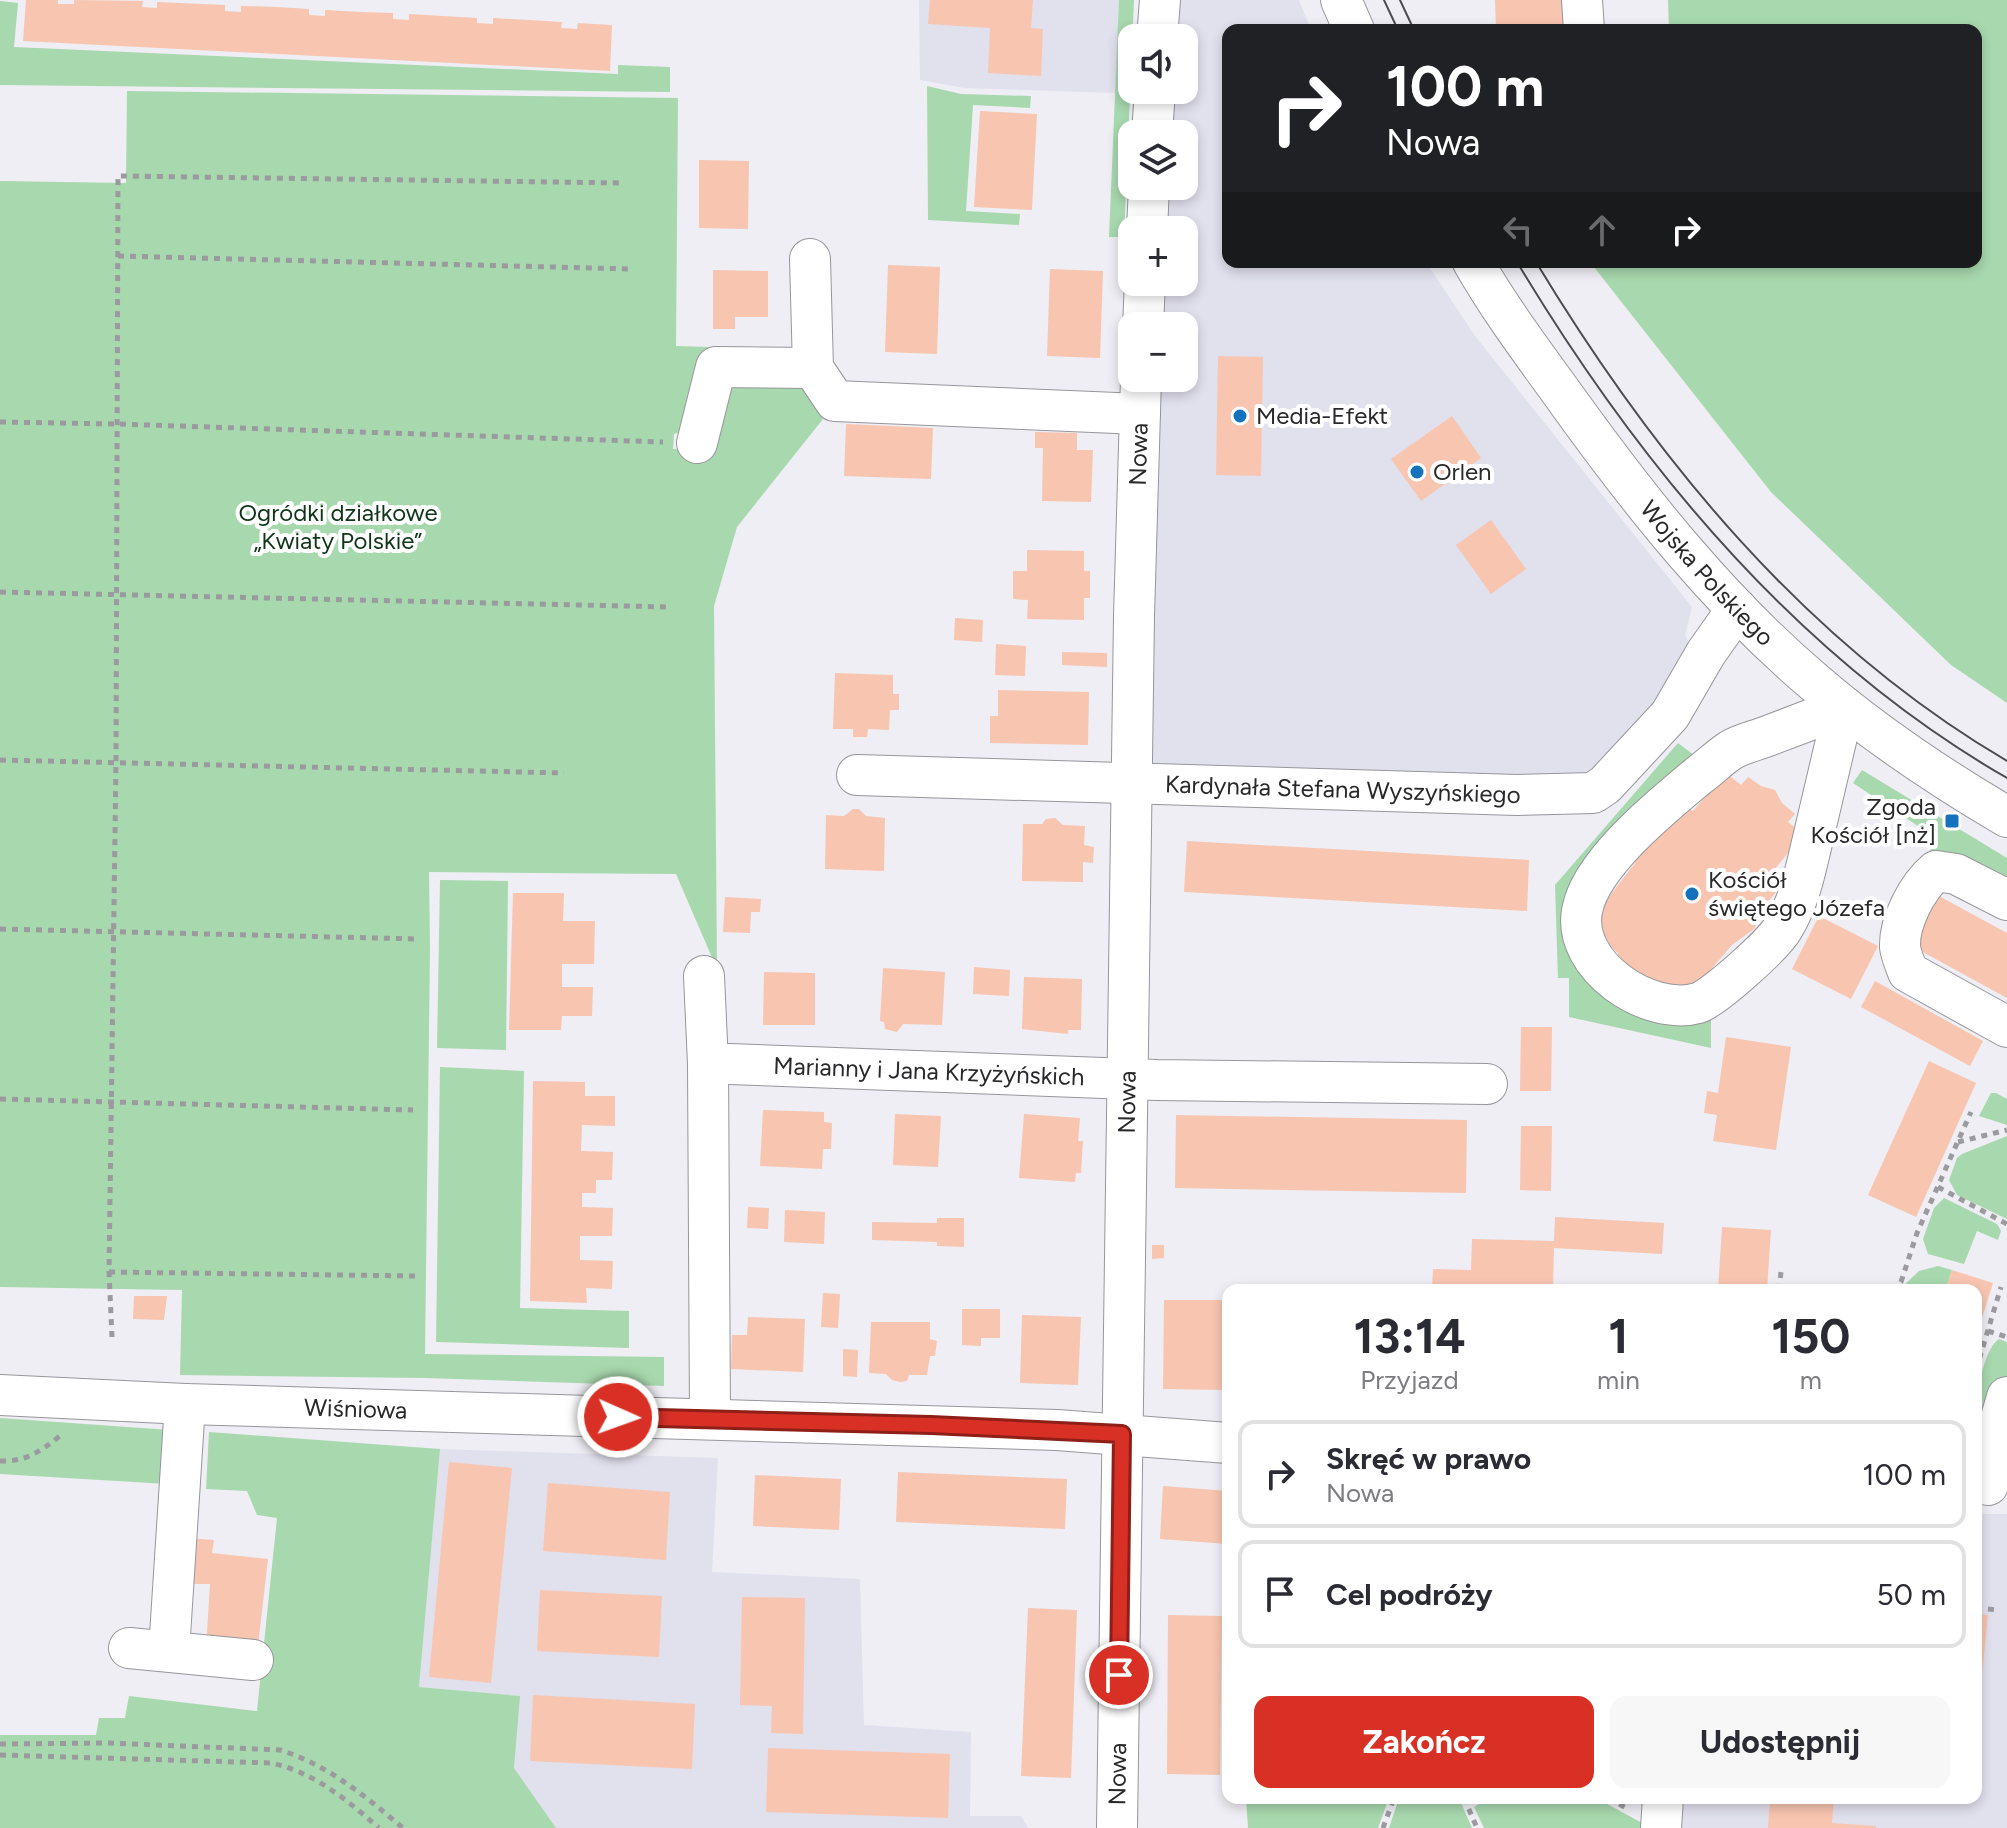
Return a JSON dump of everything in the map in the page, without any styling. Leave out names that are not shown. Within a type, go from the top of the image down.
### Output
[{"type":"street","points":[[1158,24],[1160,0]]},
{"type":"street","points":[[1582,0],[1584,24]]},
{"type":"street","points":[[810,259],[813,368],[835,401],[1141,396]]},
{"type":"street","name":"Wojska Polskiego","points":[[1477,268],[1519,334],[1606,454],[1668,533],[1737,609],[1802,672],[1844,707],[1906,754],[2007,817]]},
{"type":"street","points":[[697,443],[716,367],[813,368]]},
{"type":"street","name":"Nowa","points":[[1117,1828],[1127,1079],[1141,396]]},
{"type":"street","name":"Kardynała Stefana Wyszyńskiego","points":[[857,775],[1517,795],[1593,793],[1617,774],[1663,723],[1737,609]]},
{"type":"street","points":[[1844,707],[1799,894],[1783,929],[1731,980],[1702,1002],[1685,1006],[1663,1003],[1636,994],[1612,980],[1596,962],[1585,937],[1581,914],[1588,890],[1600,872],[1651,816],[1732,749],[1844,707]]},
{"type":"street","points":[[1663,723],[1703,747],[1732,749]]},
{"type":"street","points":[[2007,900],[1956,874],[1936,871],[1920,891],[1901,931],[1900,951],[1908,972],[2007,1027]]},
{"type":"street","points":[[704,976],[708,1064],[710,1418]]},
{"type":"street","name":"Marianny i Jana Krzyżyńskich","points":[[729,1064],[1127,1079],[1487,1084]]},
{"type":"street","name":"Wiśniowa","points":[[0,1395],[185,1404],[710,1418],[1122,1434],[1222,1442]]},
{"type":"street","points":[[1990,1486],[1989,1460],[2007,1397]]},
{"type":"street","points":[[169,1651],[185,1404]]},
{"type":"street","points":[[129,1648],[253,1660]]},
{"type":"street","points":[[1661,1828],[1663,1804]]},
{"type":"path","points":[[112,1337],[109,1272],[116,762],[118,176],[622,183]]},
{"type":"path","points":[[118,256],[631,269]]},
{"type":"path","points":[[0,422],[697,443]]},
{"type":"path","points":[[0,592],[670,607]]},
{"type":"path","points":[[0,760],[564,773]]},
{"type":"path","points":[[0,929],[418,939]]},
{"type":"path","points":[[0,1099],[413,1110]]},
{"type":"path","points":[[1899,1284],[1917,1233],[1971,1112]]},
{"type":"path","points":[[1958,1142],[2007,1130]]},
{"type":"path","points":[[1938,1187],[2007,1224]]},
{"type":"path","points":[[109,1272],[415,1276]]},
{"type":"path","points":[[1780,1284],[1781,1272]]},
{"type":"path","points":[[1982,1350],[2001,1287]]},
{"type":"path","points":[[1988,1331],[2007,1337]]},
{"type":"path","points":[[0,1461],[22,1460],[32,1456],[67,1430]]},
{"type":"path","points":[[1982,1609],[1998,1610]]},
{"type":"path","points":[[0,1744],[109,1743],[280,1750],[306,1758],[336,1775],[403,1828]]},
{"type":"path","points":[[0,1755],[271,1763],[323,1783],[379,1828]]},
{"type":"path","points":[[1383,1828],[1392,1804]]},
{"type":"path","points":[[1467,1804],[1477,1828]]},
{"type":"shaded area","points":[[919,0],[1119,0],[1117,93],[964,88],[920,80]]},
{"type":"shaded area","points":[[1169,0],[1299,0],[1309,24],[1222,24],[1222,268],[1430,268],[1475,336],[1692,607],[1685,635],[1694,655],[1596,780],[1141,776],[1152,392],[1198,392],[1198,312],[1154,312],[1155,296],[1198,296],[1198,216],[1158,216],[1159,200],[1198,200],[1198,120],[1163,120],[1163,104],[1198,104],[1198,24],[1168,24]]},
{"type":"shaded area","points":[[440,1449],[718,1458],[712,1572],[860,1579],[864,1725],[971,1732],[970,1816],[1021,1816],[1028,1828],[556,1828],[514,1768],[519,1696],[419,1687]]},
{"type":"shaded area","points":[[1982,1514],[2007,1514],[2007,1828],[1681,1828],[1683,1804],[1982,1804]]},
{"type":"green space","points":[[1119,0],[1134,0],[1133,24],[1118,24],[1118,104],[1130,104],[1129,120],[1118,120],[1118,200],[1126,200],[1125,216],[1118,216],[1118,237],[1109,237]]},
{"type":"green space","points":[[1668,0],[2007,0],[2007,703],[1951,665],[1771,492],[1595,268],[1982,268],[1982,24],[1669,24]]},
{"type":"green space","points":[[0,1],[18,3],[14,47],[618,74],[618,65],[670,67],[670,92],[0,85]]},
{"type":"green space","points":[[927,86],[961,94],[1031,96],[1030,108],[973,105],[966,211],[1020,214],[1019,225],[928,220]]},
{"type":"green space","name":"Ogródki działkowe „Kwiaty Polskie”","points":[[127,91],[678,98],[676,346],[710,347],[691,429],[674,434],[673,449],[702,450],[724,380],[798,378],[823,419],[737,527],[714,606],[717,969],[676,874],[429,872],[425,1354],[664,1357],[664,1386],[425,1378],[180,1375],[182,1290],[0,1287],[0,181],[126,183]]},
{"type":"green space","points":[[1678,743],[1702,761],[1594,860],[1580,955],[1711,1013],[1711,1048],[1569,1017],[1569,978],[1558,978],[1555,885]]},
{"type":"green space","points":[[1862,770],[2007,858],[2007,888],[1954,857],[1905,903],[1936,838],[1853,783]]},
{"type":"green space","points":[[440,880],[508,881],[506,1050],[437,1048]]},
{"type":"green space","points":[[440,1067],[524,1071],[520,1308],[629,1311],[629,1348],[436,1342]]},
{"type":"green space","points":[[1991,1093],[2007,1099],[2007,1125],[1979,1116]]},
{"type":"green space","points":[[2007,1136],[2007,1219],[1957,1195],[1949,1180],[1957,1158],[1962,1154]]},
{"type":"green space","points":[[1944,1198],[1997,1224],[2001,1231],[1998,1240],[1977,1231],[1964,1264],[1928,1254],[1923,1239],[1934,1208]]},
{"type":"green space","points":[[1938,1266],[1952,1270],[1947,1284],[1905,1284],[1919,1271]]},
{"type":"green space","points":[[1999,1339],[2007,1342],[2007,1376],[1995,1413],[1991,1415],[1982,1411],[1982,1374]]},
{"type":"green space","points":[[0,1418],[170,1430],[167,1484],[0,1474]]},
{"type":"green space","points":[[209,1432],[440,1449],[419,1687],[520,1696],[514,1768],[556,1828],[0,1828],[0,1735],[96,1735],[99,1718],[125,1718],[129,1696],[257,1711],[277,1518],[257,1515],[247,1491],[206,1489]]},
{"type":"green space","points":[[1246,1804],[1387,1804],[1378,1828],[1248,1828]]},
{"type":"green space","points":[[1397,1804],[1462,1804],[1472,1828],[1389,1828]]},
{"type":"green space","points":[[1479,1804],[1607,1804],[1644,1824],[1644,1828],[1484,1828],[1474,1807]]},
{"type":"building","points":[[26,0],[58,0],[58,4],[74,4],[74,0],[143,1],[142,7],[157,8],[157,2],[225,5],[225,11],[241,12],[241,6],[277,7],[309,9],[309,15],[325,16],[325,10],[393,13],[393,19],[409,20],[409,14],[477,18],[477,23],[493,24],[493,18],[562,22],[561,28],[577,29],[578,23],[612,25],[610,71],[23,41]]},
{"type":"building","points":[[930,0],[1033,0],[1031,28],[1043,29],[1041,76],[988,73],[990,28],[928,24]]},
{"type":"building","points":[[1495,0],[1565,0],[1566,24],[1496,24]]},
{"type":"building","points":[[980,111],[1037,114],[1032,210],[974,207]]},
{"type":"building","points":[[699,160],[749,161],[748,229],[699,228]]},
{"type":"building","points":[[888,265],[940,267],[937,354],[885,352]]},
{"type":"building","points":[[1050,269],[1103,271],[1100,358],[1047,356]]},
{"type":"building","points":[[713,270],[768,271],[768,317],[735,317],[735,329],[713,329]]},
{"type":"building","name":"Media-Efekt","points":[[1218,356],[1263,357],[1261,476],[1216,475]]},
{"type":"building","points":[[1452,416],[1481,458],[1421,501],[1391,459]]},
{"type":"building","points":[[846,424],[933,428],[931,479],[844,476]]},
{"type":"building","points":[[1035,432],[1077,433],[1077,450],[1093,450],[1091,502],[1042,501],[1043,448],[1035,448]]},
{"type":"building","points":[[1491,520],[1526,569],[1491,594],[1456,545]]},
{"type":"building","points":[[1027,550],[1084,551],[1084,571],[1090,571],[1090,598],[1084,598],[1084,620],[1027,619],[1028,600],[1013,599],[1013,571],[1027,571]]},
{"type":"building","points":[[955,618],[983,620],[982,642],[954,640]]},
{"type":"building","points":[[996,644],[1026,646],[1025,676],[995,675]]},
{"type":"building","points":[[1062,652],[1107,653],[1107,667],[1062,665]]},
{"type":"building","points":[[835,673],[893,675],[893,694],[899,694],[899,710],[890,710],[889,730],[868,729],[867,737],[853,737],[853,729],[833,729]]},
{"type":"building","points":[[998,690],[1089,692],[1088,745],[990,743],[990,716],[998,716]]},
{"type":"building","name":"Kościół świętego Józefa","points":[[1726,773],[1741,785],[1748,777],[1761,786],[1775,790],[1782,803],[1795,814],[1788,822],[1803,834],[1771,874],[1783,884],[1766,904],[1754,929],[1732,945],[1689,995],[1662,988],[1618,958],[1618,953],[1595,928],[1595,915],[1635,863],[1639,850],[1683,804],[1693,811]]},
{"type":"building","points":[[853,809],[859,809],[866,816],[885,818],[884,871],[825,869],[826,815],[844,816]]},
{"type":"building","points":[[1055,818],[1063,825],[1085,826],[1084,845],[1094,847],[1093,863],[1083,862],[1083,882],[1022,881],[1023,824],[1042,824],[1046,819]]},
{"type":"building","points":[[1187,841],[1529,860],[1527,911],[1184,892]]},
{"type":"building","points":[[513,893],[564,893],[563,921],[595,921],[594,964],[562,964],[562,987],[593,987],[592,1016],[562,1016],[561,1030],[509,1030]]},
{"type":"building","points":[[1937,895],[2007,933],[2007,998],[1910,945]]},
{"type":"building","points":[[725,897],[761,899],[760,912],[751,912],[750,933],[723,932]]},
{"type":"building","points":[[1819,916],[1878,946],[1851,999],[1792,969]]},
{"type":"building","points":[[974,967],[1010,970],[1009,996],[973,994]]},
{"type":"building","points":[[883,968],[945,972],[942,1025],[903,1024],[897,1032],[885,1029],[884,1022],[880,1021]]},
{"type":"building","points":[[764,972],[815,973],[815,1025],[763,1025]]},
{"type":"building","points":[[1024,977],[1082,979],[1081,1030],[1068,1030],[1068,1034],[1022,1029]]},
{"type":"building","points":[[1875,981],[1983,1041],[1970,1066],[1861,1007]]},
{"type":"building","points":[[1521,1027],[1552,1027],[1551,1091],[1520,1091]]},
{"type":"building","points":[[1726,1037],[1791,1047],[1776,1150],[1713,1141],[1717,1115],[1704,1113],[1707,1091],[1718,1093]]},
{"type":"building","points":[[1929,1061],[1976,1083],[1916,1217],[1868,1195]]},
{"type":"building","points":[[533,1081],[585,1082],[585,1096],[615,1096],[615,1126],[582,1125],[581,1151],[613,1152],[612,1180],[596,1180],[596,1193],[582,1193],[582,1207],[613,1208],[612,1236],[580,1236],[580,1260],[613,1261],[612,1289],[586,1288],[587,1303],[530,1301]]},
{"type":"building","points":[[763,1110],[824,1112],[824,1122],[832,1123],[831,1149],[823,1149],[822,1169],[760,1166]]},
{"type":"building","points":[[895,1114],[941,1116],[938,1167],[893,1165]]},
{"type":"building","points":[[1024,1114],[1080,1118],[1078,1141],[1083,1141],[1081,1173],[1076,1173],[1075,1182],[1019,1178]]},
{"type":"building","points":[[1176,1115],[1467,1120],[1466,1193],[1175,1188]]},
{"type":"building","points":[[1521,1126],[1552,1126],[1551,1191],[1520,1190]]},
{"type":"building","points":[[748,1207],[769,1208],[768,1229],[747,1228]]},
{"type":"building","points":[[785,1210],[825,1212],[824,1244],[784,1242]]},
{"type":"building","points":[[1555,1217],[1664,1223],[1662,1254],[1554,1248],[1553,1284],[1432,1284],[1433,1269],[1471,1270],[1472,1239],[1554,1241]]},
{"type":"building","points":[[937,1218],[964,1218],[964,1247],[937,1246],[937,1242],[872,1240],[872,1222],[937,1223]]},
{"type":"building","points":[[1722,1227],[1771,1230],[1767,1284],[1718,1284]]},
{"type":"building","points":[[1152,1245],[1164,1245],[1164,1258],[1152,1259]]},
{"type":"building","points":[[1952,1270],[1993,1283],[1982,1318],[1982,1284],[1947,1284]]},
{"type":"building","points":[[823,1293],[840,1294],[838,1328],[821,1327]]},
{"type":"building","points":[[134,1296],[167,1296],[164,1320],[133,1319]]},
{"type":"building","points":[[1164,1300],[1222,1300],[1222,1390],[1163,1389]]},
{"type":"building","points":[[962,1309],[1000,1309],[1000,1338],[981,1338],[981,1346],[962,1345]]},
{"type":"building","points":[[1022,1315],[1081,1317],[1078,1385],[1020,1383]]},
{"type":"building","points":[[748,1317],[805,1319],[803,1372],[731,1369],[732,1335],[747,1335]]},
{"type":"building","points":[[871,1322],[930,1322],[930,1339],[937,1341],[935,1356],[930,1356],[927,1375],[909,1375],[907,1381],[900,1382],[886,1374],[869,1373]]},
{"type":"building","points":[[843,1349],[858,1350],[857,1377],[843,1376]]},
{"type":"building","points":[[449,1462],[512,1468],[491,1683],[429,1677]]},
{"type":"building","points":[[898,1472],[1067,1479],[1065,1529],[896,1522]]},
{"type":"building","points":[[755,1475],[841,1479],[839,1530],[753,1526]]},
{"type":"building","points":[[548,1483],[670,1492],[666,1560],[543,1551]]},
{"type":"building","points":[[1163,1486],[1222,1491],[1222,1544],[1160,1539]]},
{"type":"building","points":[[187,1538],[214,1540],[212,1553],[268,1559],[257,1654],[206,1649],[210,1584],[186,1584]]},
{"type":"building","points":[[540,1590],[662,1596],[659,1657],[537,1651]]},
{"type":"building","points":[[742,1597],[805,1598],[803,1734],[771,1733],[772,1706],[740,1705]]},
{"type":"building","points":[[1028,1608],[1077,1610],[1071,1778],[1021,1776]]},
{"type":"building","points":[[1982,1614],[1988,1615],[1982,1674]]},
{"type":"building","points":[[1168,1615],[1222,1616],[1220,1775],[1167,1774]]},
{"type":"building","points":[[533,1695],[695,1704],[692,1769],[530,1761]]},
{"type":"building","points":[[768,1748],[950,1754],[948,1818],[766,1812]]},
{"type":"building","points":[[1770,1804],[1834,1804],[1832,1823],[1876,1826],[1876,1828],[1768,1828]]},
{"type":"tram line","points":[[1384,0],[1395,24]]},
{"type":"tram line","points":[[1400,0],[1411,24]]},
{"type":"tram line","points":[[1521,268],[1616,412],[1671,484],[1730,552],[1793,616],[1860,676],[1931,730],[2007,778]]},
{"type":"tram line","points":[[1540,268],[1632,406],[1684,475],[1741,541],[1801,603],[1865,661],[1934,714],[2007,761]]},
{"type":"place","name":"Media-Efekt","points":[[1240,416]]},
{"type":"place","name":"Orlen","points":[[1417,472]]},
{"type":"place","name":"Zgoda Kościół [nż]","points":[[1952,821]]},
{"type":"place","name":"Kościół świętego Józefa","points":[[1692,894]]},
{"type":"route","points":[[618,1417],[931,1425],[1122,1434],[1119,1675]]}]
